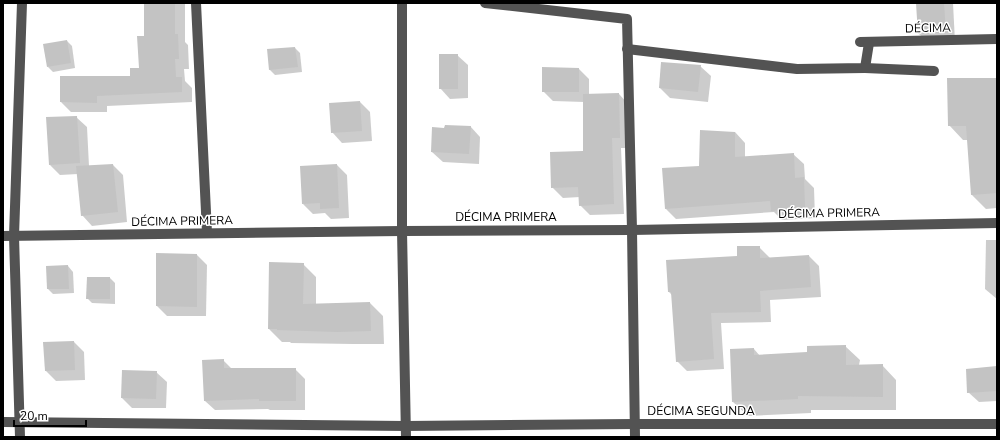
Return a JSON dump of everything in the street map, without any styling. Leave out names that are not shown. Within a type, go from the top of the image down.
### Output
[{"type":"street","points":[[20,437],[14,236],[22,3]]},
{"type":"street","points":[[196,3],[207,233]]},
{"type":"street","points":[[402,3],[402,231],[406,437]]},
{"type":"street","points":[[486,3],[627,19],[635,437]]},
{"type":"street","name":"DÉCIMA","points":[[865,68],[865,42],[997,40]]},
{"type":"street","points":[[628,49],[796,69],[865,68],[934,71]]},
{"type":"street","name":"DÉCIMA PRIMERA","points":[[3,236],[632,230],[997,223]]},
{"type":"street","name":"DÉCIMA SEGUNDA","points":[[3,422],[405,426],[634,424],[997,424]]},
{"type":"building","points":[[144,3],[175,3],[175,34],[178,34],[179,59],[175,59],[176,77],[182,77],[182,92],[97,96],[97,103],[60,102],[60,76],[130,76],[130,68],[139,68],[137,36],[144,36]]},
{"type":"building","points":[[916,3],[944,3],[946,32],[918,34]]},
{"type":"building","points":[[67,40],[71,63],[47,67],[43,44]]},
{"type":"building","points":[[295,47],[298,67],[269,70],[267,49]]},
{"type":"building","points":[[439,54],[458,54],[458,89],[439,89]]},
{"type":"building","points":[[661,62],[701,65],[698,92],[659,88]]},
{"type":"building","points":[[542,67],[579,68],[579,92],[542,92]]},
{"type":"building","points":[[947,78],[997,78],[997,193],[971,195],[966,126],[948,126]]},
{"type":"building","points":[[619,93],[620,138],[612,138],[614,204],[579,206],[578,187],[551,188],[550,152],[583,151],[583,94]]},
{"type":"building","points":[[360,101],[362,131],[331,133],[329,103]]},
{"type":"building","points":[[77,116],[80,163],[49,165],[46,117]]},
{"type":"building","points":[[445,125],[471,126],[469,154],[431,152],[432,127],[444,128]]},
{"type":"building","points":[[700,130],[735,132],[735,157],[794,153],[795,178],[804,177],[805,208],[771,211],[770,201],[665,209],[662,168],[699,166]]},
{"type":"building","points":[[113,164],[118,212],[81,216],[76,166]]},
{"type":"building","points":[[337,164],[339,208],[320,209],[320,203],[302,204],[300,166]]},
{"type":"building","points":[[737,246],[760,246],[760,258],[809,255],[811,287],[760,291],[761,312],[711,313],[714,359],[676,362],[671,292],[668,292],[666,260],[737,256]]},
{"type":"building","points":[[156,253],[197,254],[197,307],[156,306]]},
{"type":"building","points":[[269,262],[304,263],[303,304],[370,302],[371,331],[338,332],[268,329]]},
{"type":"building","points":[[68,265],[69,289],[47,289],[46,266]]},
{"type":"building","points":[[87,277],[110,277],[110,299],[86,299]]},
{"type":"building","points":[[74,341],[75,370],[45,371],[43,342]]},
{"type":"building","points":[[846,345],[846,365],[883,364],[883,397],[798,396],[798,399],[732,402],[730,349],[754,348],[754,355],[807,352],[807,346]]},
{"type":"building","points":[[224,359],[224,368],[296,368],[296,401],[259,401],[259,399],[204,401],[202,360]]},
{"type":"building","points":[[997,366],[997,391],[967,393],[966,369]]},
{"type":"building","points":[[122,370],[157,371],[156,399],[121,398]]}]
